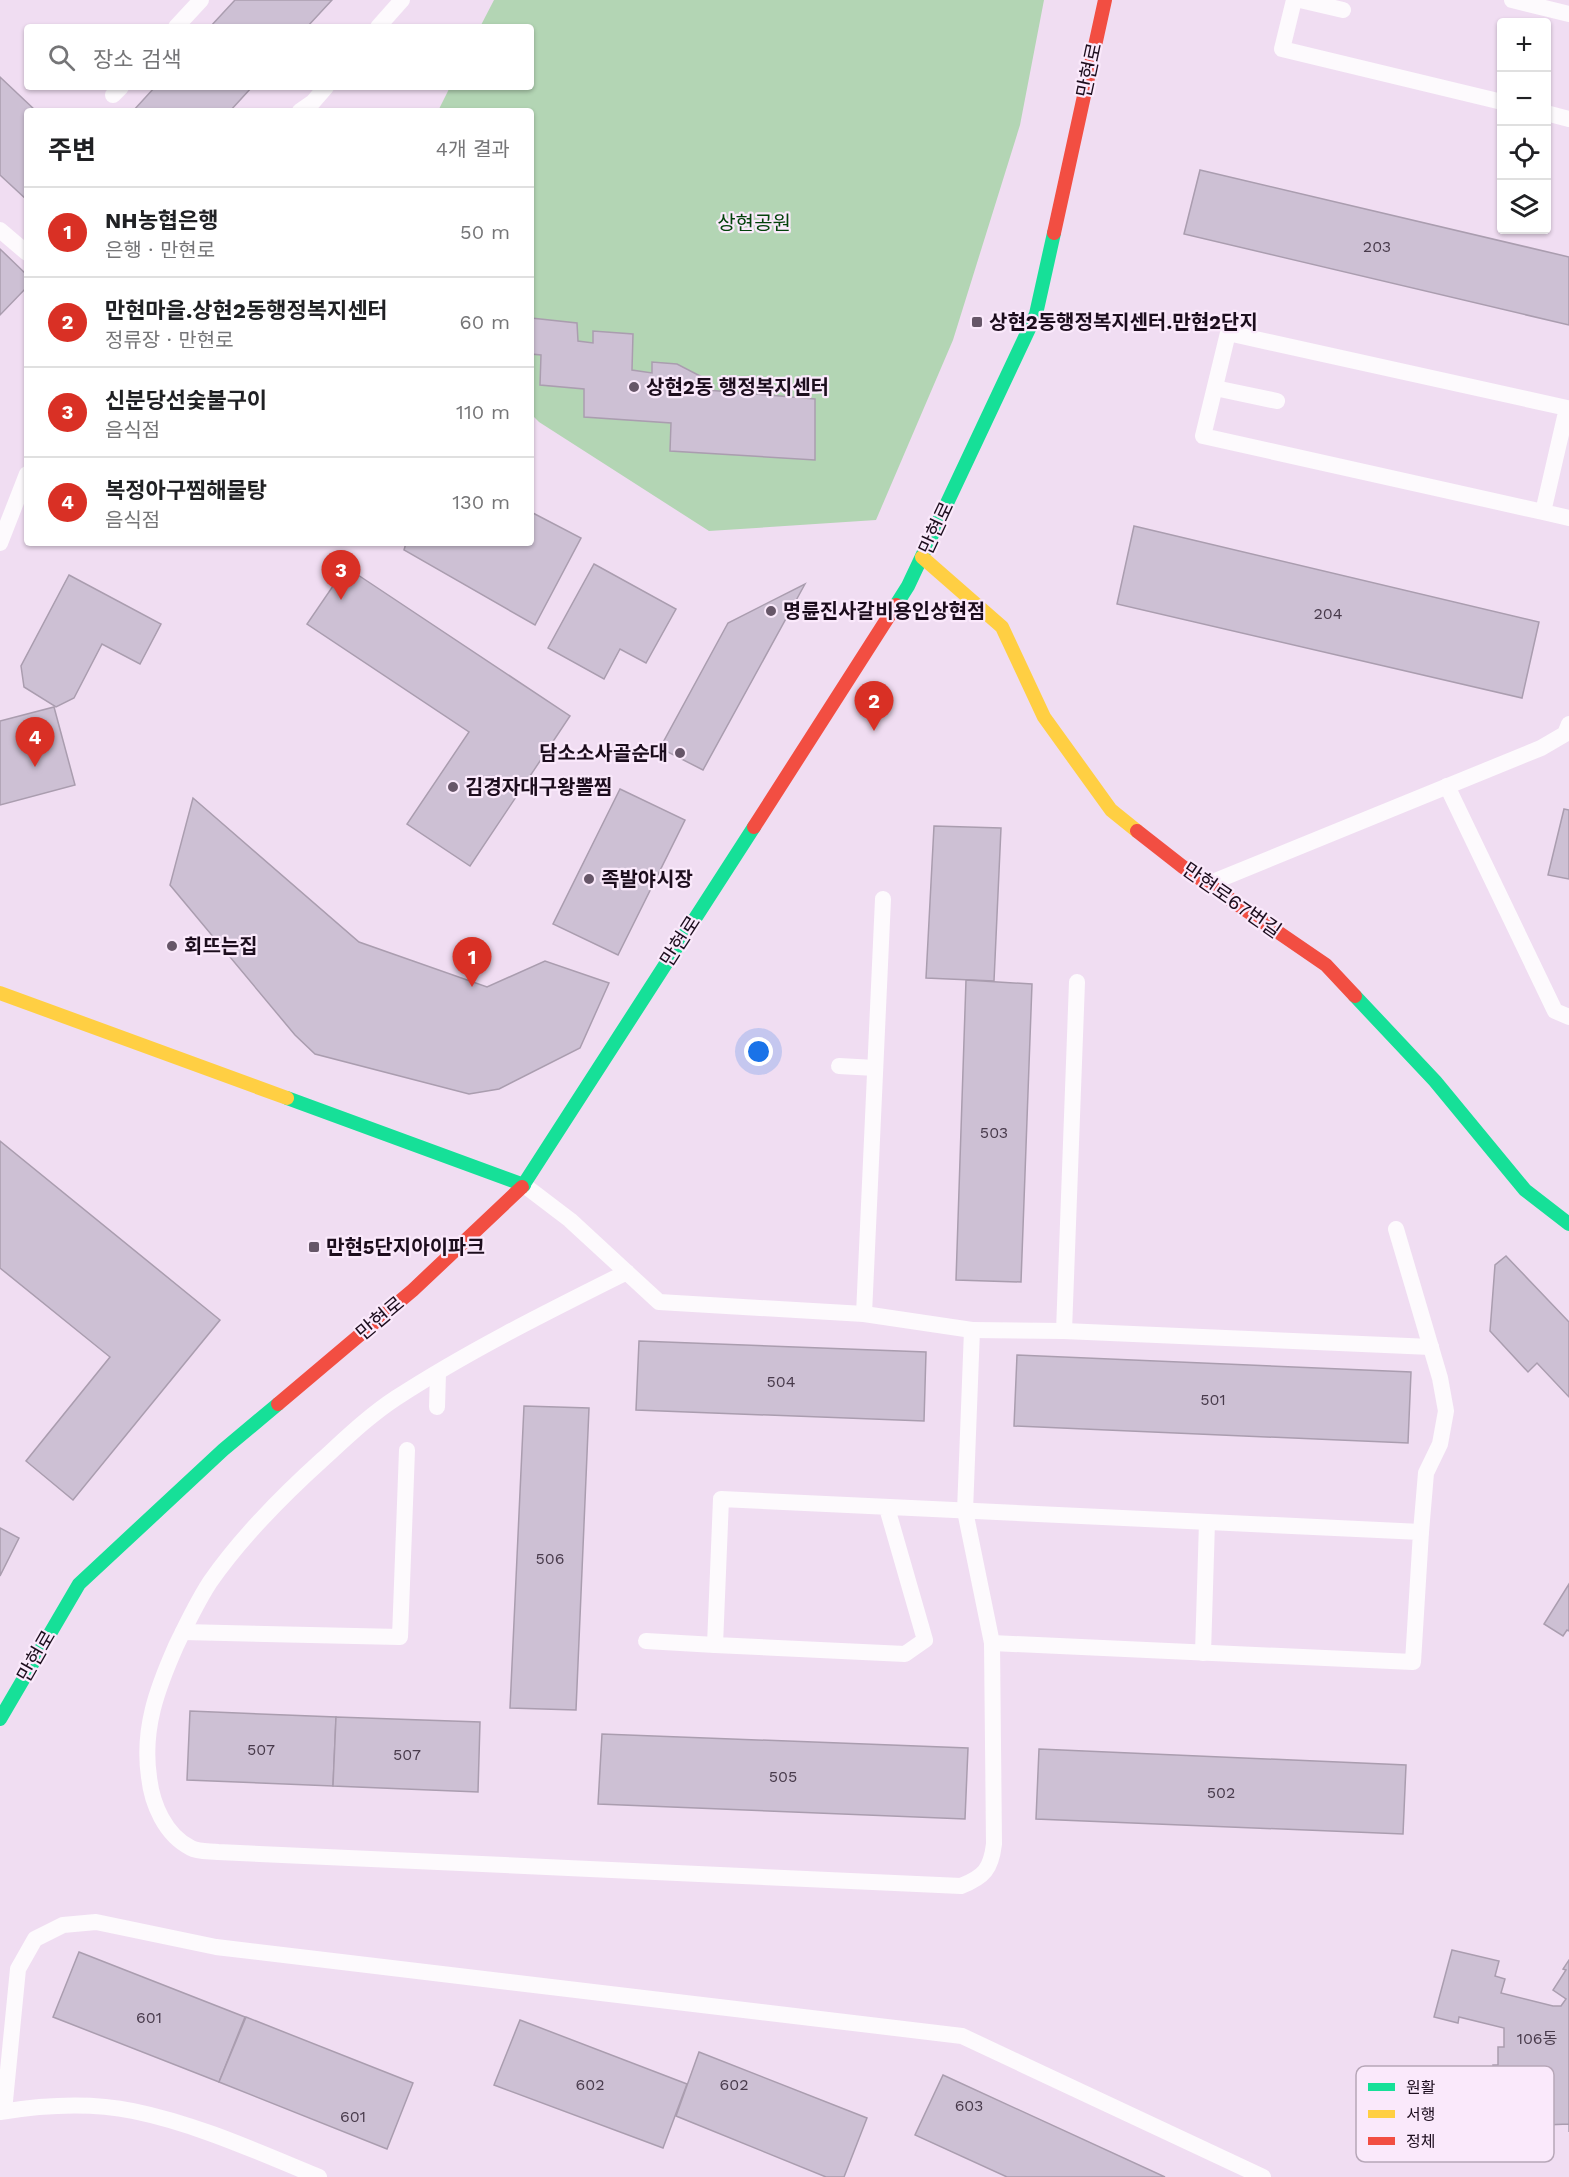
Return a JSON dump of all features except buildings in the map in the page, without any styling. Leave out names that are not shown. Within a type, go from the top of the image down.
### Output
[{"type":"street","name":"만현로","points":[[0,1719],[79,1584],[223,1450],[413,1290],[524,1185],[908,586],[1036,314],[1105,0]]},
{"type":"street","name":"만현로67번길","points":[[922,557],[1002,627],[1044,717],[1110,810],[1208,884],[1326,965],[1435,1082],[1525,1190],[1569,1224]]},
{"type":"street","points":[[0,993],[524,1185]]},
{"type":"lane","points":[[179,24],[201,0]]},
{"type":"lane","points":[[381,24],[402,0]]},
{"type":"lane","points":[[1294,0],[1282,49],[1497,101]]},
{"type":"lane","points":[[1300,0],[1343,10]]},
{"type":"lane","points":[[1512,0],[1569,14]]},
{"type":"lane","points":[[304,108],[323,90]]},
{"type":"lane","points":[[1551,114],[1569,119]]},
{"type":"lane","points":[[0,230],[24,250]]},
{"type":"lane","points":[[1543,512],[1567,408],[1228,333],[1203,436],[1569,518]]},
{"type":"lane","points":[[1215,388],[1277,401]]},
{"type":"lane","points":[[0,543],[24,482]]},
{"type":"lane","points":[[1208,884],[1541,748],[1565,734],[1569,724]]},
{"type":"lane","points":[[1447,786],[1555,1011],[1569,1017]]},
{"type":"lane","points":[[864,1314],[883,899]]},
{"type":"lane","points":[[1064,1332],[1077,982]]},
{"type":"lane","points":[[839,1066],[875,1068]]},
{"type":"lane","points":[[524,1185],[570,1220],[659,1302],[864,1314],[972,1330],[1431,1347]]},
{"type":"lane","points":[[992,1643],[1413,1662],[1426,1473],[1440,1444],[1446,1411],[1440,1378],[1396,1229]]},
{"type":"lane","points":[[627,1272],[510,1331],[394,1399],[340,1443],[291,1488],[240,1543],[215,1575],[183,1632],[162,1678],[150,1718],[146,1755],[150,1785],[160,1815],[175,1837],[193,1849],[230,1853],[961,1886],[976,1880],[986,1871],[994,1851],[992,1643],[965,1511],[972,1330]]},
{"type":"lane","points":[[437,1407],[438,1373]]},
{"type":"lane","points":[[183,1632],[400,1637],[407,1450]]},
{"type":"lane","points":[[715,1645],[721,1499],[1421,1532]]},
{"type":"lane","points":[[646,1641],[905,1654],[925,1640],[887,1508]]},
{"type":"lane","points":[[1203,1653],[1207,1522]]},
{"type":"lane","points":[[319,2177],[219,2136],[132,2111],[68,2105],[2,2111],[18,1969],[35,1939],[63,1925],[96,1922],[216,1947],[962,2036],[1263,2177]]},
{"type":"green space","name":"상현공원","points":[[494,0],[1044,0],[1020,125],[953,340],[876,520],[709,531],[534,417],[534,108],[440,108],[448,90],[534,90],[534,24],[482,24]]},
{"type":"traffic: fast","points":[[896,605],[908,586],[1036,314],[1054,233]]},
{"type":"traffic: fast","points":[[522,1187],[754,827]]},
{"type":"traffic: fast","points":[[1355,996],[1435,1081],[1525,1190],[1569,1224]]},
{"type":"traffic: fast","points":[[287,1098],[524,1185]]},
{"type":"traffic: fast","points":[[0,1719],[79,1584],[223,1450],[278,1404]]},
{"type":"traffic: slow","points":[[922,557],[1002,627],[1044,717],[1111,810],[1137,831]]},
{"type":"traffic: slow","points":[[0,993],[287,1098]]},
{"type":"traffic: jam","points":[[1054,233],[1105,0]]},
{"type":"traffic: jam","points":[[754,827],[896,605]]},
{"type":"traffic: jam","points":[[1137,831],[1183,867],[1326,965],[1355,996]]},
{"type":"traffic: jam","points":[[278,1404],[413,1290],[522,1187]]},
{"type":"place","name":"상현2동행정복지센터.만현2단지","points":[[977,322]]},
{"type":"place","name":"상현2동 행정복지센터","points":[[634,387]]},
{"type":"place","name":"신분당선숯불구이","points":[[341,600]]},
{"type":"place","name":"명륜진사갈비용인상현점","points":[[771,611]]},
{"type":"place","name":"만현마을.상현2동행정복지센터","points":[[874,731]]},
{"type":"place","name":"담소소사골순대","points":[[680,753]]},
{"type":"place","name":"복정아구찜해물탕","points":[[35,767]]},
{"type":"place","name":"김경자대구왕뽈찜","points":[[453,787]]},
{"type":"place","name":"족발야시장","points":[[589,879]]},
{"type":"place","name":"회뜨는집","points":[[172,946]]},
{"type":"place","name":"NH농협은행","points":[[472,987]]},
{"type":"place","name":"만현5단지아이파크","points":[[314,1247]]}]
